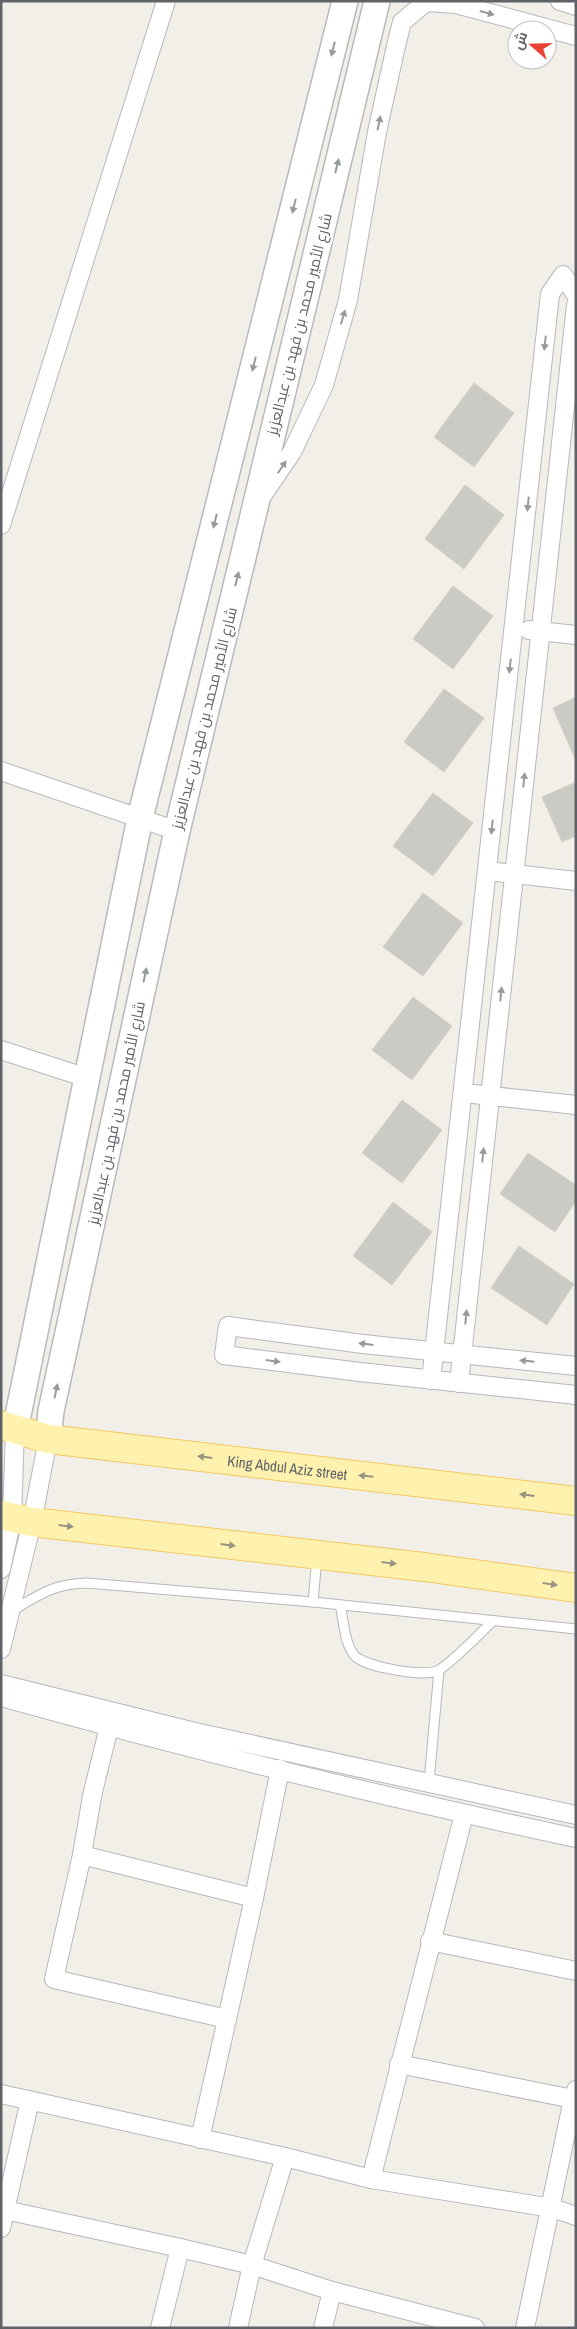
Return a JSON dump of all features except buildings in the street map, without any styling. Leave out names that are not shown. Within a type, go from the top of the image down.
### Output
[{"type":"main road","points":[[8,1427],[87,1078],[140,818],[345,1]]},
{"type":"main road","name":"شارع الأمير محمد بن فهد بن عبدالعزيز","points":[[48,1439],[51,1411],[177,830],[377,1]]},
{"type":"main road","name":"King Abdul Aziz street","points":[[8,1427],[48,1439],[576,1501]]},
{"type":"main road","points":[[15,1518],[576,1588]]},
{"type":"street","points":[[1,525],[166,1]]},
{"type":"street","points":[[560,1],[576,6]]},
{"type":"street","points":[[255,507],[292,452],[324,385],[348,300],[378,132],[402,22],[426,2],[456,4],[576,36]]},
{"type":"street","points":[[431,1380],[464,1093],[550,294],[563,275],[576,295]]},
{"type":"street","points":[[459,1383],[576,306]]},
{"type":"street","points":[[514,628],[576,635]]},
{"type":"street","points":[[1,771],[177,830]]},
{"type":"street","points":[[488,871],[576,881]]},
{"type":"street","points":[[1,1050],[87,1078]]},
{"type":"street","points":[[464,1093],[576,1105]]},
{"type":"street","points":[[576,1366],[228,1326],[224,1355],[576,1395]]},
{"type":"street","points":[[1,1649],[10,1612],[15,1518],[8,1427]]},
{"type":"street","points":[[1,1569],[15,1518],[48,1439]]},
{"type":"street","points":[[1,1684],[195,1732],[576,1815]]},
{"type":"street","points":[[1,1697],[109,1727],[280,1769],[464,1814],[576,1838]]},
{"type":"street","points":[[109,1727],[92,1796],[82,1855],[54,1979],[228,2019]]},
{"type":"street","points":[[200,2139],[228,2019],[280,1769]]},
{"type":"street","points":[[371,2179],[430,1941],[464,1814]]},
{"type":"street","points":[[82,1855],[254,1898]]},
{"type":"street","points":[[430,1941],[576,1971]]},
{"type":"street","points":[[400,2064],[574,2095],[552,2208],[525,2328]]},
{"type":"street","points":[[1,2094],[285,2157],[371,2179],[552,2208],[576,2216]]},
{"type":"street","points":[[1,2228],[30,2100]]},
{"type":"street","points":[[238,2328],[252,2265],[285,2157]]},
{"type":"street","points":[[5,2210],[252,2265],[332,2291],[475,2328]]},
{"type":"street","points":[[160,2328],[180,2248]]},
{"type":"street","points":[[322,2328],[332,2291]]},
{"type":"lane","points":[[313,1602],[317,1555]]},
{"type":"lane","points":[[10,1612],[52,1587],[68,1583],[87,1583],[313,1602],[576,1629]]},
{"type":"lane","points":[[340,1605],[350,1648],[356,1656],[367,1663],[415,1673],[439,1670],[493,1621]]},
{"type":"lane","points":[[429,1782],[439,1670]]}]
